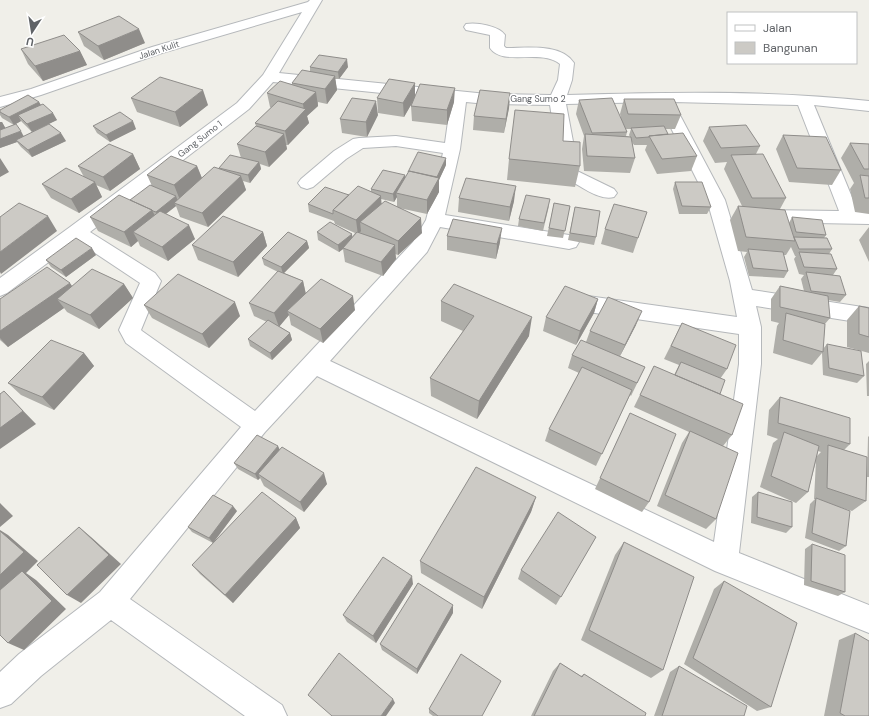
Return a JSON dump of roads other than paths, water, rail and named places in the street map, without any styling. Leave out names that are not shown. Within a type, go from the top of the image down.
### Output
[{"type":"street","name":"Gang Sumo 1","points":[[0,288],[77,232],[243,106],[269,77],[314,2]]},
{"type":"street","name":"Jalan Kulit","points":[[0,102],[36,92],[157,50],[314,2]]},
{"type":"street","points":[[471,27],[495,32],[498,35],[498,48],[503,52],[554,54],[563,58],[567,63],[565,80],[557,100],[572,169],[608,193]]},
{"type":"street","name":"Gang Sumo 2","points":[[269,77],[459,97],[557,100],[663,97],[804,100],[869,106]]},
{"type":"street","points":[[0,692],[30,664],[110,602],[257,425],[420,247],[435,220],[452,149],[459,97]]},
{"type":"street","points":[[663,97],[716,200],[732,215],[743,296],[750,327],[750,364],[725,561]]},
{"type":"street","points":[[804,100],[851,218]]},
{"type":"street","points":[[307,183],[340,155],[360,143],[396,141],[452,149]]},
{"type":"street","points":[[732,215],[869,218]]},
{"type":"street","points":[[435,220],[569,242]]},
{"type":"street","points":[[77,232],[151,281],[130,330],[134,337],[257,425]]},
{"type":"street","points":[[743,296],[869,316]]},
{"type":"street","points":[[588,304],[750,327]]},
{"type":"street","points":[[314,364],[725,561],[869,619]]},
{"type":"street","points":[[110,602],[271,716]]}]
